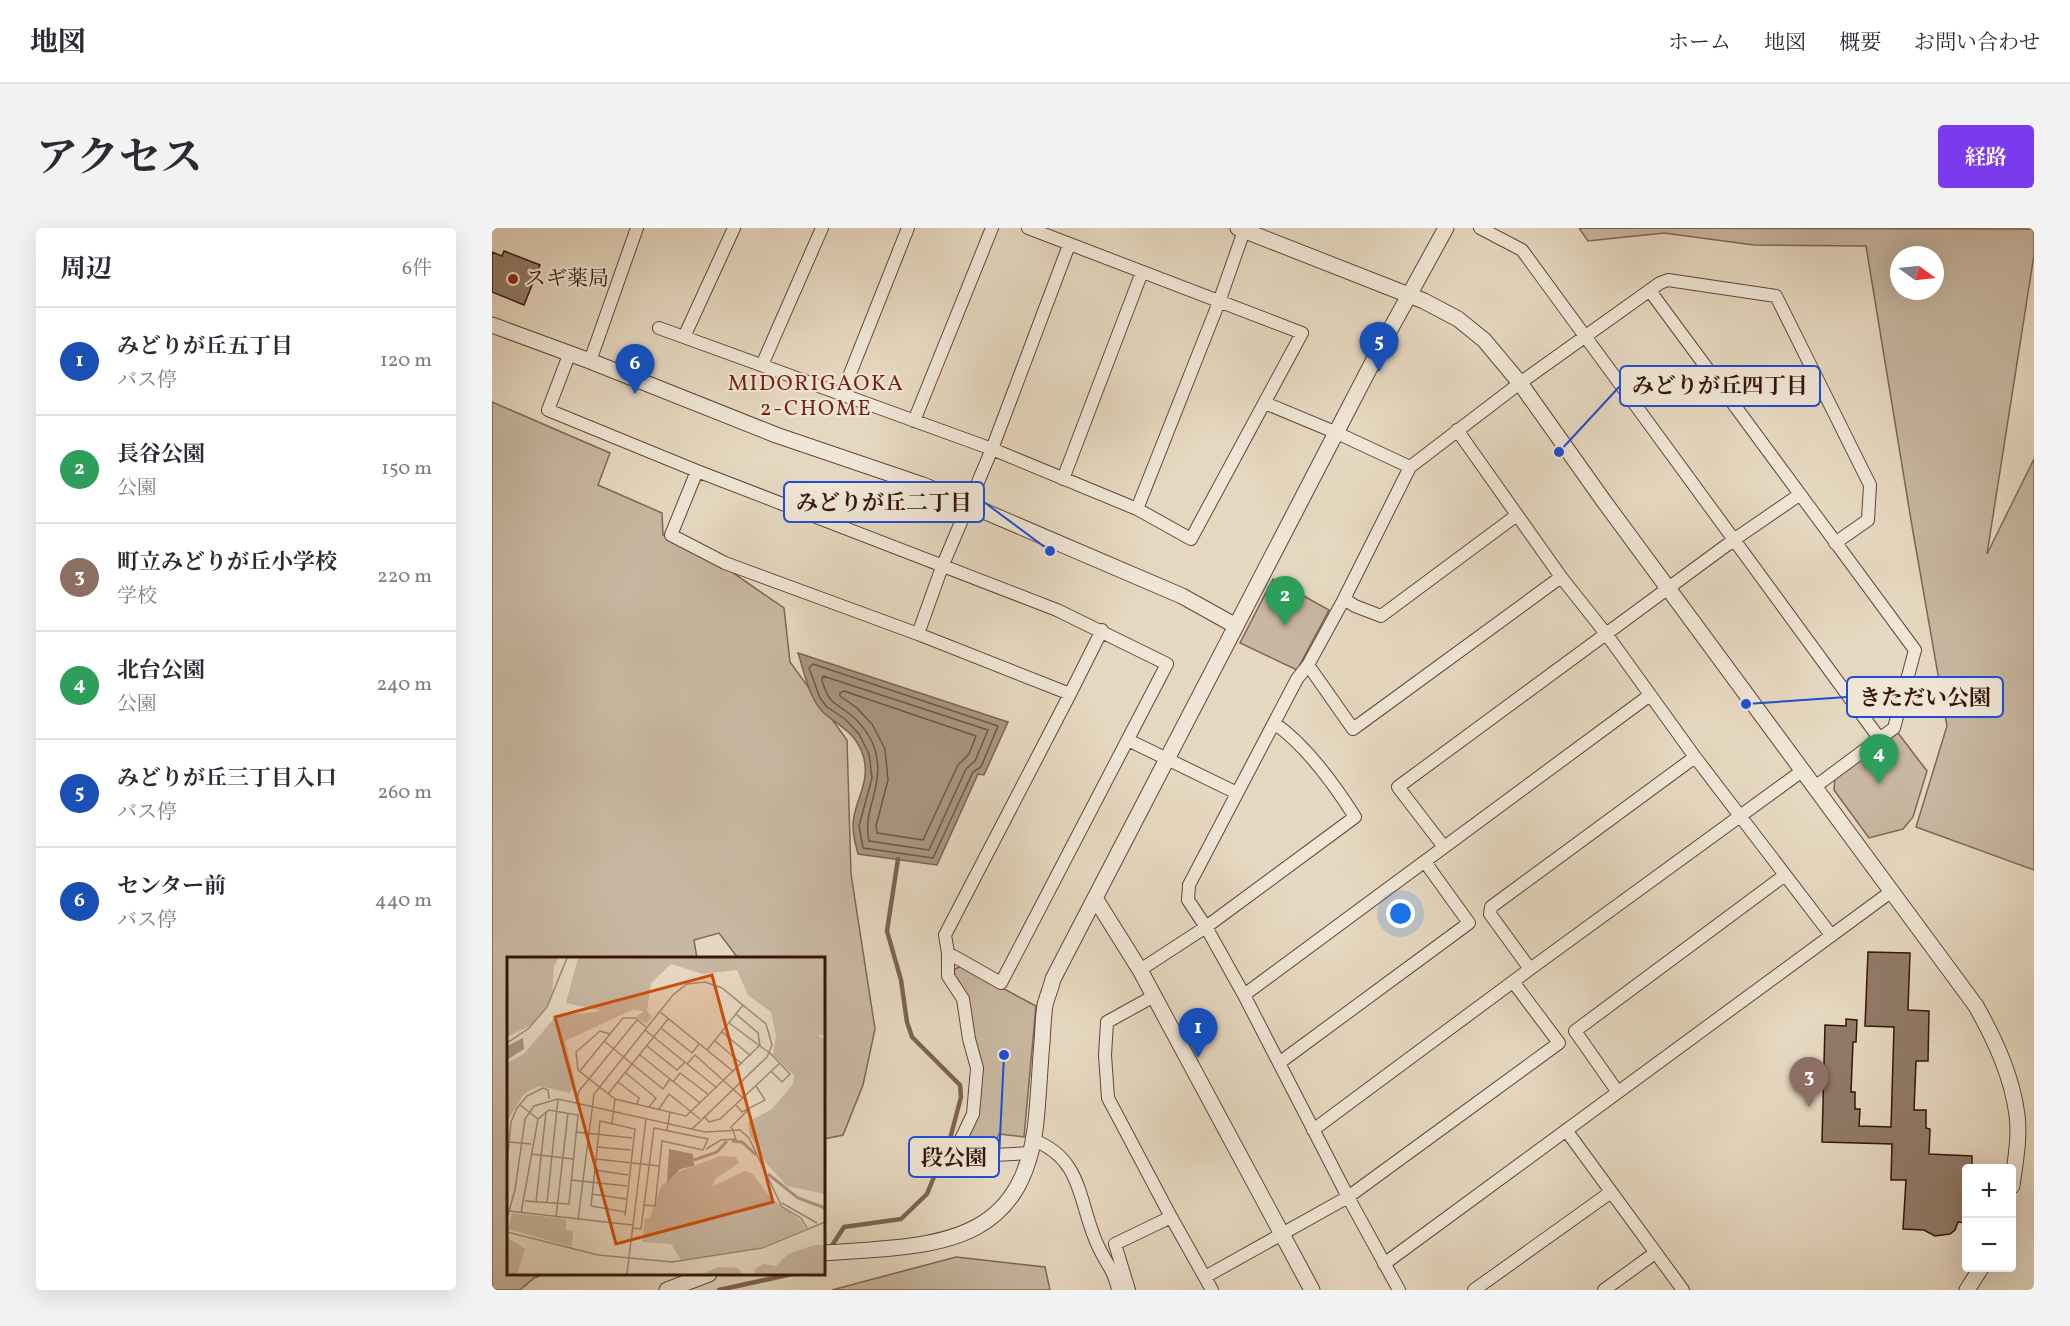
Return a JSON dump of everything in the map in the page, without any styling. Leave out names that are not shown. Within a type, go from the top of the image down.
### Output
[{"type":"street","points":[[590,361],[637,228]]},
{"type":"street","points":[[684,337],[734,228]]},
{"type":"street","points":[[762,365],[822,228]]},
{"type":"street","points":[[842,394],[908,228]]},
{"type":"street","points":[[914,421],[992,228]]},
{"type":"street","points":[[659,328],[992,449],[1137,509],[1191,539],[1302,333],[1028,228]]},
{"type":"street","points":[[825,1253],[938,1242],[961,1235],[998,1212],[1009,1201],[1032,1147],[1045,1006],[1053,979],[1336,433],[1446,228]]},
{"type":"street","points":[[1480,228],[1522,250],[1879,738]]},
{"type":"street","points":[[1137,509],[1219,302],[1242,229],[1410,295],[1458,319],[1484,340],[1520,383],[1976,1006],[1995,1039],[2008,1074],[2017,1116],[2015,1164]]},
{"type":"street","points":[[918,634],[942,567],[992,449],[1069,245]]},
{"type":"street","points":[[1063,479],[1142,272]]},
{"type":"street","points":[[1399,1290],[1348,1197],[1244,995],[1188,900],[1189,885],[1297,679],[1308,665],[1344,599],[1410,467],[1457,429],[1660,283],[1668,280],[1776,296],[1870,485],[1868,520],[1835,543]]},
{"type":"street","points":[[1650,291],[1915,650],[1894,728],[1816,786]]},
{"type":"street","points":[[492,325],[590,361],[776,435],[893,474],[1173,592],[1236,626]]},
{"type":"street","points":[[569,355],[548,410],[697,471],[1057,610],[1102,630],[1167,664],[1001,983],[948,953]]},
{"type":"street","points":[[1265,403],[1410,467]]},
{"type":"street","points":[[1457,429],[1561,577],[1607,635],[1695,757],[1831,935]]},
{"type":"street","points":[[697,471],[671,535],[725,563],[918,634],[1070,694]]},
{"type":"street","points":[[1444,847],[1398,787],[1735,539],[1799,495]]},
{"type":"street","points":[[1344,599],[1381,616],[1517,515]]},
{"type":"street","points":[[1308,665],[1353,729],[1561,577]]},
{"type":"street","points":[[1102,630],[945,935],[948,976],[963,999],[969,1039],[977,1068],[973,1114],[961,1138],[953,1164],[958,1168],[994,1155],[1032,1147],[1054,1151],[1066,1161],[1076,1179],[1098,1246],[1116,1276],[1118,1290]]},
{"type":"street","points":[[1244,995],[1650,695]]},
{"type":"street","points":[[1140,970],[1206,927],[1355,817],[1335,786],[1287,732],[1274,723]]},
{"type":"street","points":[[1128,740],[1237,793]]},
{"type":"street","points":[[1530,969],[1490,914],[1491,907],[1695,757]]},
{"type":"street","points":[[1313,1130],[1802,771]]},
{"type":"street","points":[[1279,1063],[1469,923],[1425,862]]},
{"type":"street","points":[[1617,1091],[1575,1031],[1785,875]]},
{"type":"street","points":[[1384,1264],[1892,891]]},
{"type":"street","points":[[1095,898],[1140,970],[1312,1290]]},
{"type":"street","points":[[1205,1277],[1348,1197],[1558,1043],[1514,983]]},
{"type":"street","points":[[1154,996],[1107,1022],[1105,1056],[1108,1098],[1212,1290]]},
{"type":"street","points":[[1566,1130],[1683,1290]]},
{"type":"street","points":[[1474,1290],[1611,1192]]},
{"type":"street","points":[[1129,1290],[1115,1244],[1171,1217]]},
{"type":"street","points":[[1604,1290],[1656,1254]]},
{"type":"street","points":[[1967,1290],[1978,1272]]},
{"type":"street","points":[[667,1290],[706,1275]]},
{"type":"shaded area","points":[[1579,228],[2034,229],[2034,255],[1987,554],[2034,459],[2034,870],[1916,827],[1947,726],[1866,246],[1754,245],[1664,233],[1588,241]]},
{"type":"shaded area","points":[[492,402],[610,453],[598,485],[662,513],[663,535],[723,566],[784,608],[790,662],[847,740],[851,874],[875,1029],[863,1085],[843,1135],[825,1139],[825,957],[737,957],[719,933],[694,940],[697,957],[507,957],[507,1275],[542,1275],[534,1278],[520,1290],[492,1290]]},
{"type":"shaded area","points":[[1273,579],[1329,610],[1297,670],[1240,643]]},
{"type":"shaded area","points":[[1898,733],[1927,771],[1913,817],[1903,829],[1869,838],[1834,790],[1835,778]]},
{"type":"shaded area","points":[[961,966],[1036,1006],[1024,1137],[999,1134],[993,1151],[962,1162],[958,1158],[981,1070],[951,971]]},
{"type":"shaded area","points":[[956,1257],[1045,1267],[1050,1290],[832,1290]]},
{"type":"water","points":[[798,653],[1008,722],[984,775],[978,774],[937,865],[858,854],[853,827],[855,810],[864,784],[863,755],[851,734],[818,706]]},
{"type":"building","name":"スギ薬局","points":[[504,251],[540,265],[524,305],[492,292],[492,252],[502,256]]},
{"type":"building","points":[[1868,952],[1910,953],[1908,1010],[1929,1011],[1928,1061],[1916,1061],[1914,1110],[1926,1110],[1926,1128],[1930,1129],[1929,1154],[1972,1156],[1972,1164],[1962,1164],[1962,1222],[1958,1222],[1955,1230],[1950,1234],[1935,1236],[1924,1230],[1903,1229],[1906,1180],[1891,1180],[1892,1144],[1822,1142],[1825,1025],[1846,1026],[1846,1019],[1857,1020],[1856,1042],[1853,1042],[1851,1092],[1855,1092],[1855,1109],[1860,1109],[1859,1126],[1891,1127],[1894,1027],[1865,1026]]},
{"type":"waterway","points":[[829,1250],[844,1227],[901,1219],[927,1194],[951,1135],[961,1097],[960,1085],[912,1037],[907,1022],[901,980],[887,931],[898,859]]},
{"type":"waterway","points":[[719,1290],[787,1275]]},
{"type":"place","name":"スギ薬局","points":[[513,279]]},
{"type":"place","name":"みどりが丘三丁目入口","points":[[1379,372]]},
{"type":"place","name":"センター前","points":[[635,394]]},
{"type":"place","name":"みどりが丘四丁目","points":[[1559,452]]},
{"type":"place","name":"みどりが丘二丁目","points":[[1050,551]]},
{"type":"place","name":"長谷公園","points":[[1285,626]]},
{"type":"place","name":"きただい公園","points":[[1746,704]]},
{"type":"place","name":"北台公園","points":[[1879,784]]},
{"type":"place","name":"段公園","points":[[1004,1055]]},
{"type":"place","name":"みどりが丘五丁目","points":[[1198,1058]]},
{"type":"place","name":"町立みどりが丘小学校","points":[[1809,1107]]},
{"type":"district","name":"MIDORIGAOKA 2-CHOME","points":[[816,396]]}]
